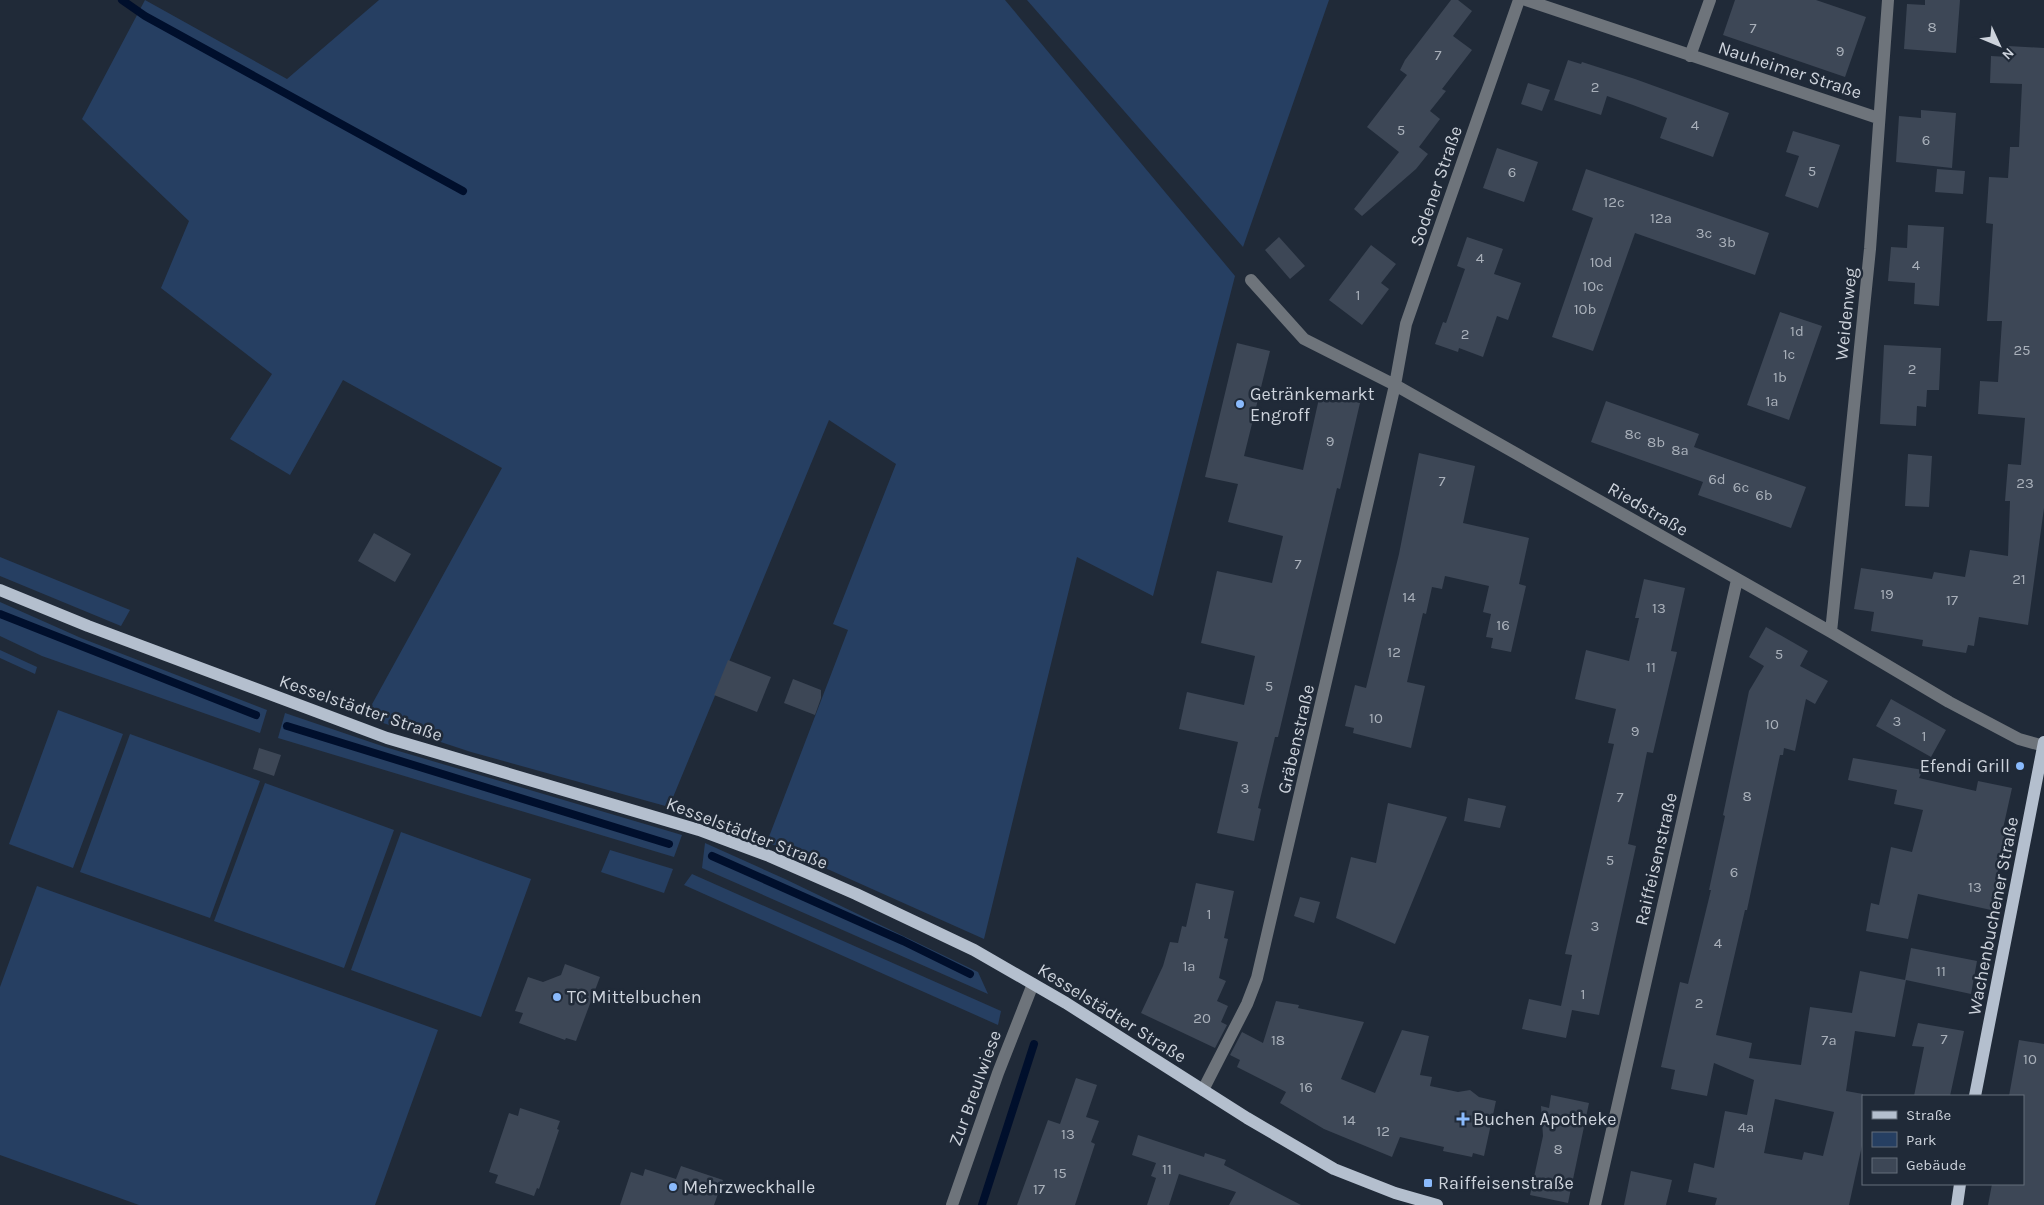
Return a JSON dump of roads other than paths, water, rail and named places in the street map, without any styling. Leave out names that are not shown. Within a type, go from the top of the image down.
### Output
[{"type":"main road","name":"Kesselstädter Straße","points":[[0,590],[88,626],[387,738],[708,833],[856,894],[974,950],[1033,984],[1334,1169],[1395,1193],[1437,1205]]},
{"type":"main road","name":"Wachenbuchener Straße","points":[[1975,1095],[2044,742]]},
{"type":"main road","points":[[1957,1205],[1960,1185]]},
{"type":"street","name":"Sodener Straße","points":[[1395,385],[1406,324],[1519,0]]},
{"type":"street","name":"Nauheimer Straße","points":[[1526,0],[1878,118]]},
{"type":"street","name":"Nauheimer Straße","points":[[1690,56],[1710,0]]},
{"type":"street","name":"Weidenweg","points":[[1831,632],[1870,249],[1888,0]]},
{"type":"street","name":"Riedstraße","points":[[1251,280],[1304,339],[1395,385],[1831,632],[1949,702],[2019,739],[2044,746]]},
{"type":"street","name":"Gräbenstraße","points":[[1203,1090],[1248,1004],[1260,970],[1395,385]]},
{"type":"street","name":"Raiffeisenstraße","points":[[1595,1205],[1737,580]]},
{"type":"street","name":"Zur Breulwiese","points":[[952,1205],[998,1072],[1033,984]]},
{"type":"waterway","points":[[122,0],[145,16],[463,191]]},
{"type":"waterway","points":[[0,614],[256,715]]},
{"type":"waterway","points":[[287,726],[669,844]]},
{"type":"waterway","points":[[712,856],[903,941],[970,974]]},
{"type":"waterway","points":[[982,1205],[1034,1044]]},
{"type":"place","name":"Getränkemarkt Engroff","points":[[1240,404]]},
{"type":"place","name":"Efendi Grill","points":[[2020,766]]},
{"type":"place","name":"TC Mittelbuchen","points":[[557,997]]},
{"type":"place","name":"Buchen Apotheke","points":[[1463,1119]]},
{"type":"place","name":"Raiffeisenstraße","points":[[1428,1183]]},
{"type":"place","name":"Mehrzweckhalle","points":[[673,1187]]}]
